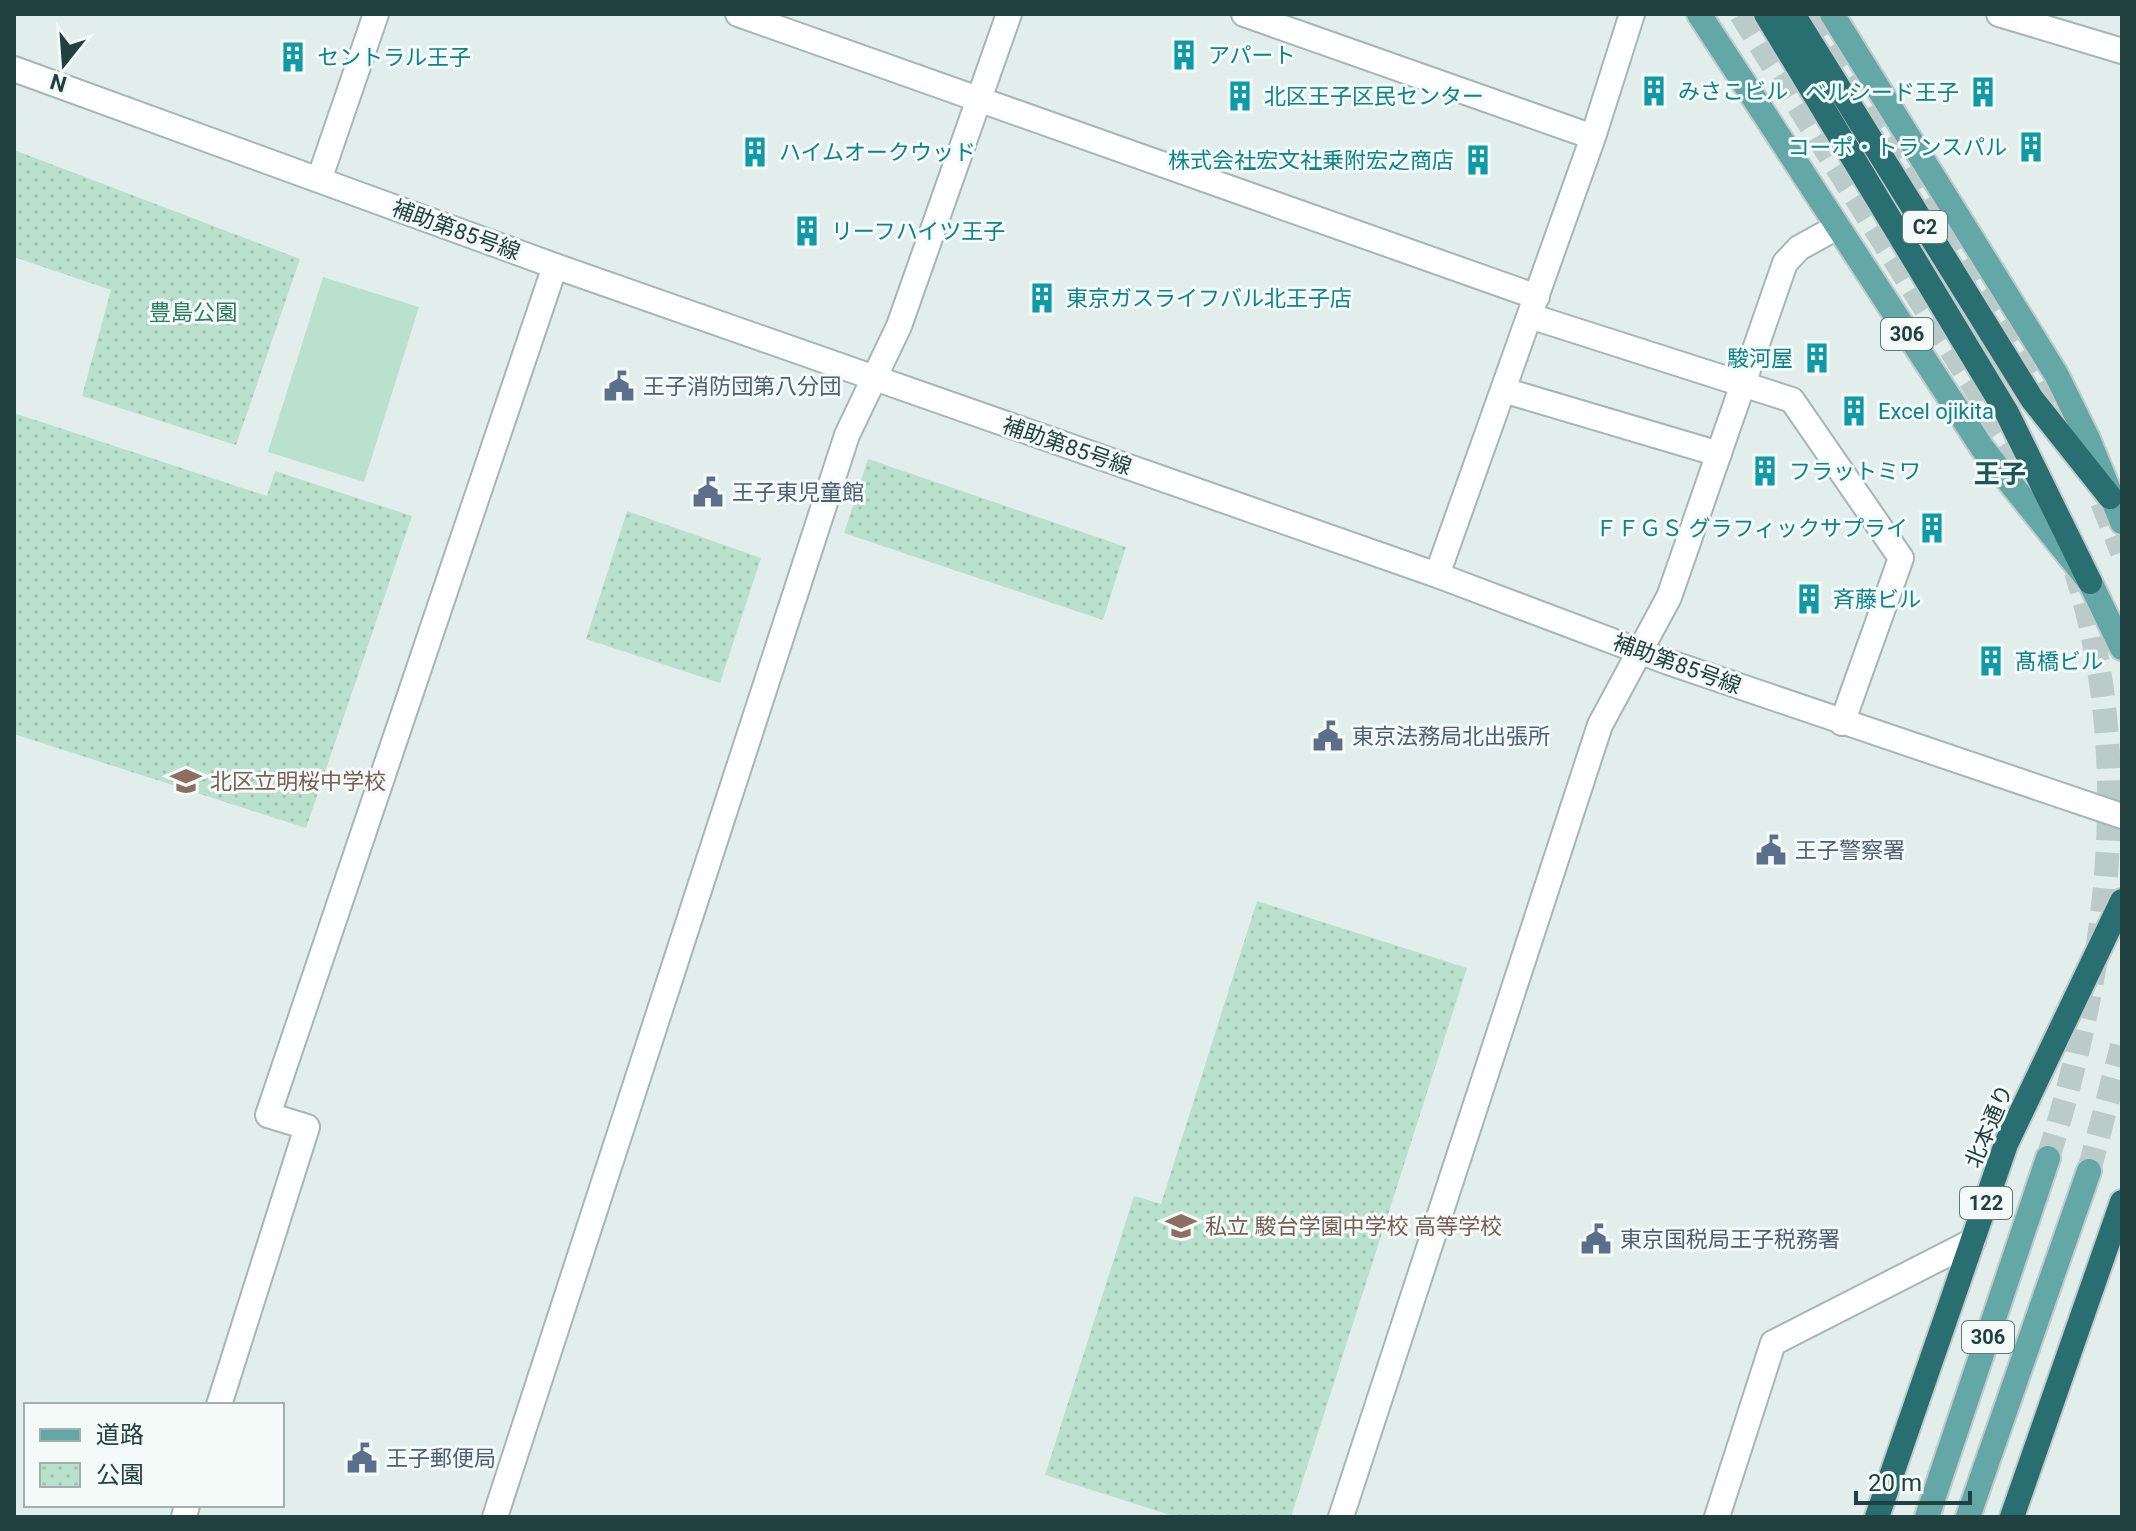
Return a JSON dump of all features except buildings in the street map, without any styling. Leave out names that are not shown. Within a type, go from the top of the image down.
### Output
[{"type":"highway","name":"C2","points":[[1766,14],[1808,60],[2032,399],[2110,497]]},
{"type":"highway","name":"C2","points":[[1793,14],[1808,60],[2007,413],[2090,582]]},
{"type":"highway","name":"北本通り","points":[[1877,1517],[2006,1144],[2122,901]]},
{"type":"highway","points":[[2012,1517],[2116,1246],[2122,1202]]},
{"type":"main road","name":"306","points":[[1699,14],[1983,449],[2090,582],[2122,648]]},
{"type":"main road","points":[[1832,14],[2056,374],[2088,439],[2122,522]]},
{"type":"main road","name":"306","points":[[1927,1517],[2048,1158]]},
{"type":"main road","name":"306","points":[[1968,1517],[2089,1171]]},
{"type":"street","points":[[319,180],[376,14]]},
{"type":"street","points":[[738,14],[1792,400],[1901,558],[1842,723]]},
{"type":"street","points":[[495,1517],[847,435],[899,326],[1009,14]]},
{"type":"street","points":[[1244,14],[1593,137]]},
{"type":"street","points":[[1437,575],[1593,137],[1632,14]]},
{"type":"street","points":[[1999,14],[2122,51]]},
{"type":"street","name":"補助第85号線","points":[[14,69],[555,266],[1437,575],[1638,651],[2122,816]]},
{"type":"street","points":[[1341,1517],[1600,725],[1669,597],[1785,263],[1799,248],[1837,227]]},
{"type":"street","points":[[220,1403],[307,1127],[268,1115],[555,266]]},
{"type":"street","points":[[1503,390],[1719,454]]},
{"type":"street","points":[[1717,1517],[1773,1343],[1973,1241]]},
{"type":"green space","name":"豊島公園","points":[[14,150],[300,259],[236,445],[82,396],[111,290],[14,257]]},
{"type":"green space","points":[[323,277],[419,307],[364,482],[268,452]]},
{"type":"green space","points":[[14,413],[267,496],[275,471],[412,516],[306,828],[14,734]]},
{"type":"green space","points":[[868,459],[1126,547],[1103,620],[844,533]]},
{"type":"green space","points":[[627,511],[761,558],[720,683],[586,639]]},
{"type":"green space","points":[[1257,901],[1467,968],[1291,1517],[1176,1517],[1045,1475],[1134,1196],[1161,1204]]},
{"type":"tunnel","points":[[1741,14],[2025,468]]},
{"type":"tunnel","points":[[1815,14],[2065,430]]},
{"type":"tunnel","points":[[2102,502],[2122,552]]},
{"type":"tunnel","points":[[2048,1158],[2086,1014],[2099,940],[2107,866],[2109,792],[2105,718],[2094,645],[2076,572]]},
{"type":"tunnel","points":[[2089,1171],[2122,1046]]},
{"type":"place","name":"アパート","points":[[1184,55]]},
{"type":"place","name":"セントラル王子","points":[[293,57]]},
{"type":"place","name":"みさこビル","points":[[1654,91]]},
{"type":"place","name":"ベルシード王子","points":[[1983,92]]},
{"type":"place","name":"北区王子区民センター","points":[[1240,96]]},
{"type":"place","name":"コーポ・トランスパル","points":[[2031,147]]},
{"type":"place","name":"ハイムオークウッド","points":[[755,152]]},
{"type":"place","name":"株式会社宏文社乗附宏之商店","points":[[1478,160]]},
{"type":"place","name":"リーフハイツ王子","points":[[807,231]]},
{"type":"place","name":"東京ガスライフバル北王子店","points":[[1042,298]]},
{"type":"place","name":"駿河屋","points":[[1817,358]]},
{"type":"place","name":"王子消防団第八分団","points":[[619,386]]},
{"type":"place","name":"Excel ojikita","points":[[1854,411]]},
{"type":"place","name":"フラットミワ","points":[[1765,471]]},
{"type":"place","name":"王子東児童館","points":[[708,492]]},
{"type":"place","name":"ＦＦＧＳ グラフィックサプライ","points":[[1932,528]]},
{"type":"place","name":"斉藤ビル","points":[[1809,599]]},
{"type":"place","name":"髙橋ビル","points":[[1991,661]]},
{"type":"place","name":"東京法務局北出張所","points":[[1328,736]]},
{"type":"place","name":"北区立明桜中学校","points":[[186,781]]},
{"type":"place","name":"王子警察署","points":[[1771,850]]},
{"type":"place","name":"私立 駿台学園中学校 高等学校","points":[[1181,1226]]},
{"type":"place","name":"東京国税局王子税務署","points":[[1596,1239]]},
{"type":"place","name":"王子郵便局","points":[[362,1458]]},
{"type":"district","name":"王子","points":[[2000,474]]}]
